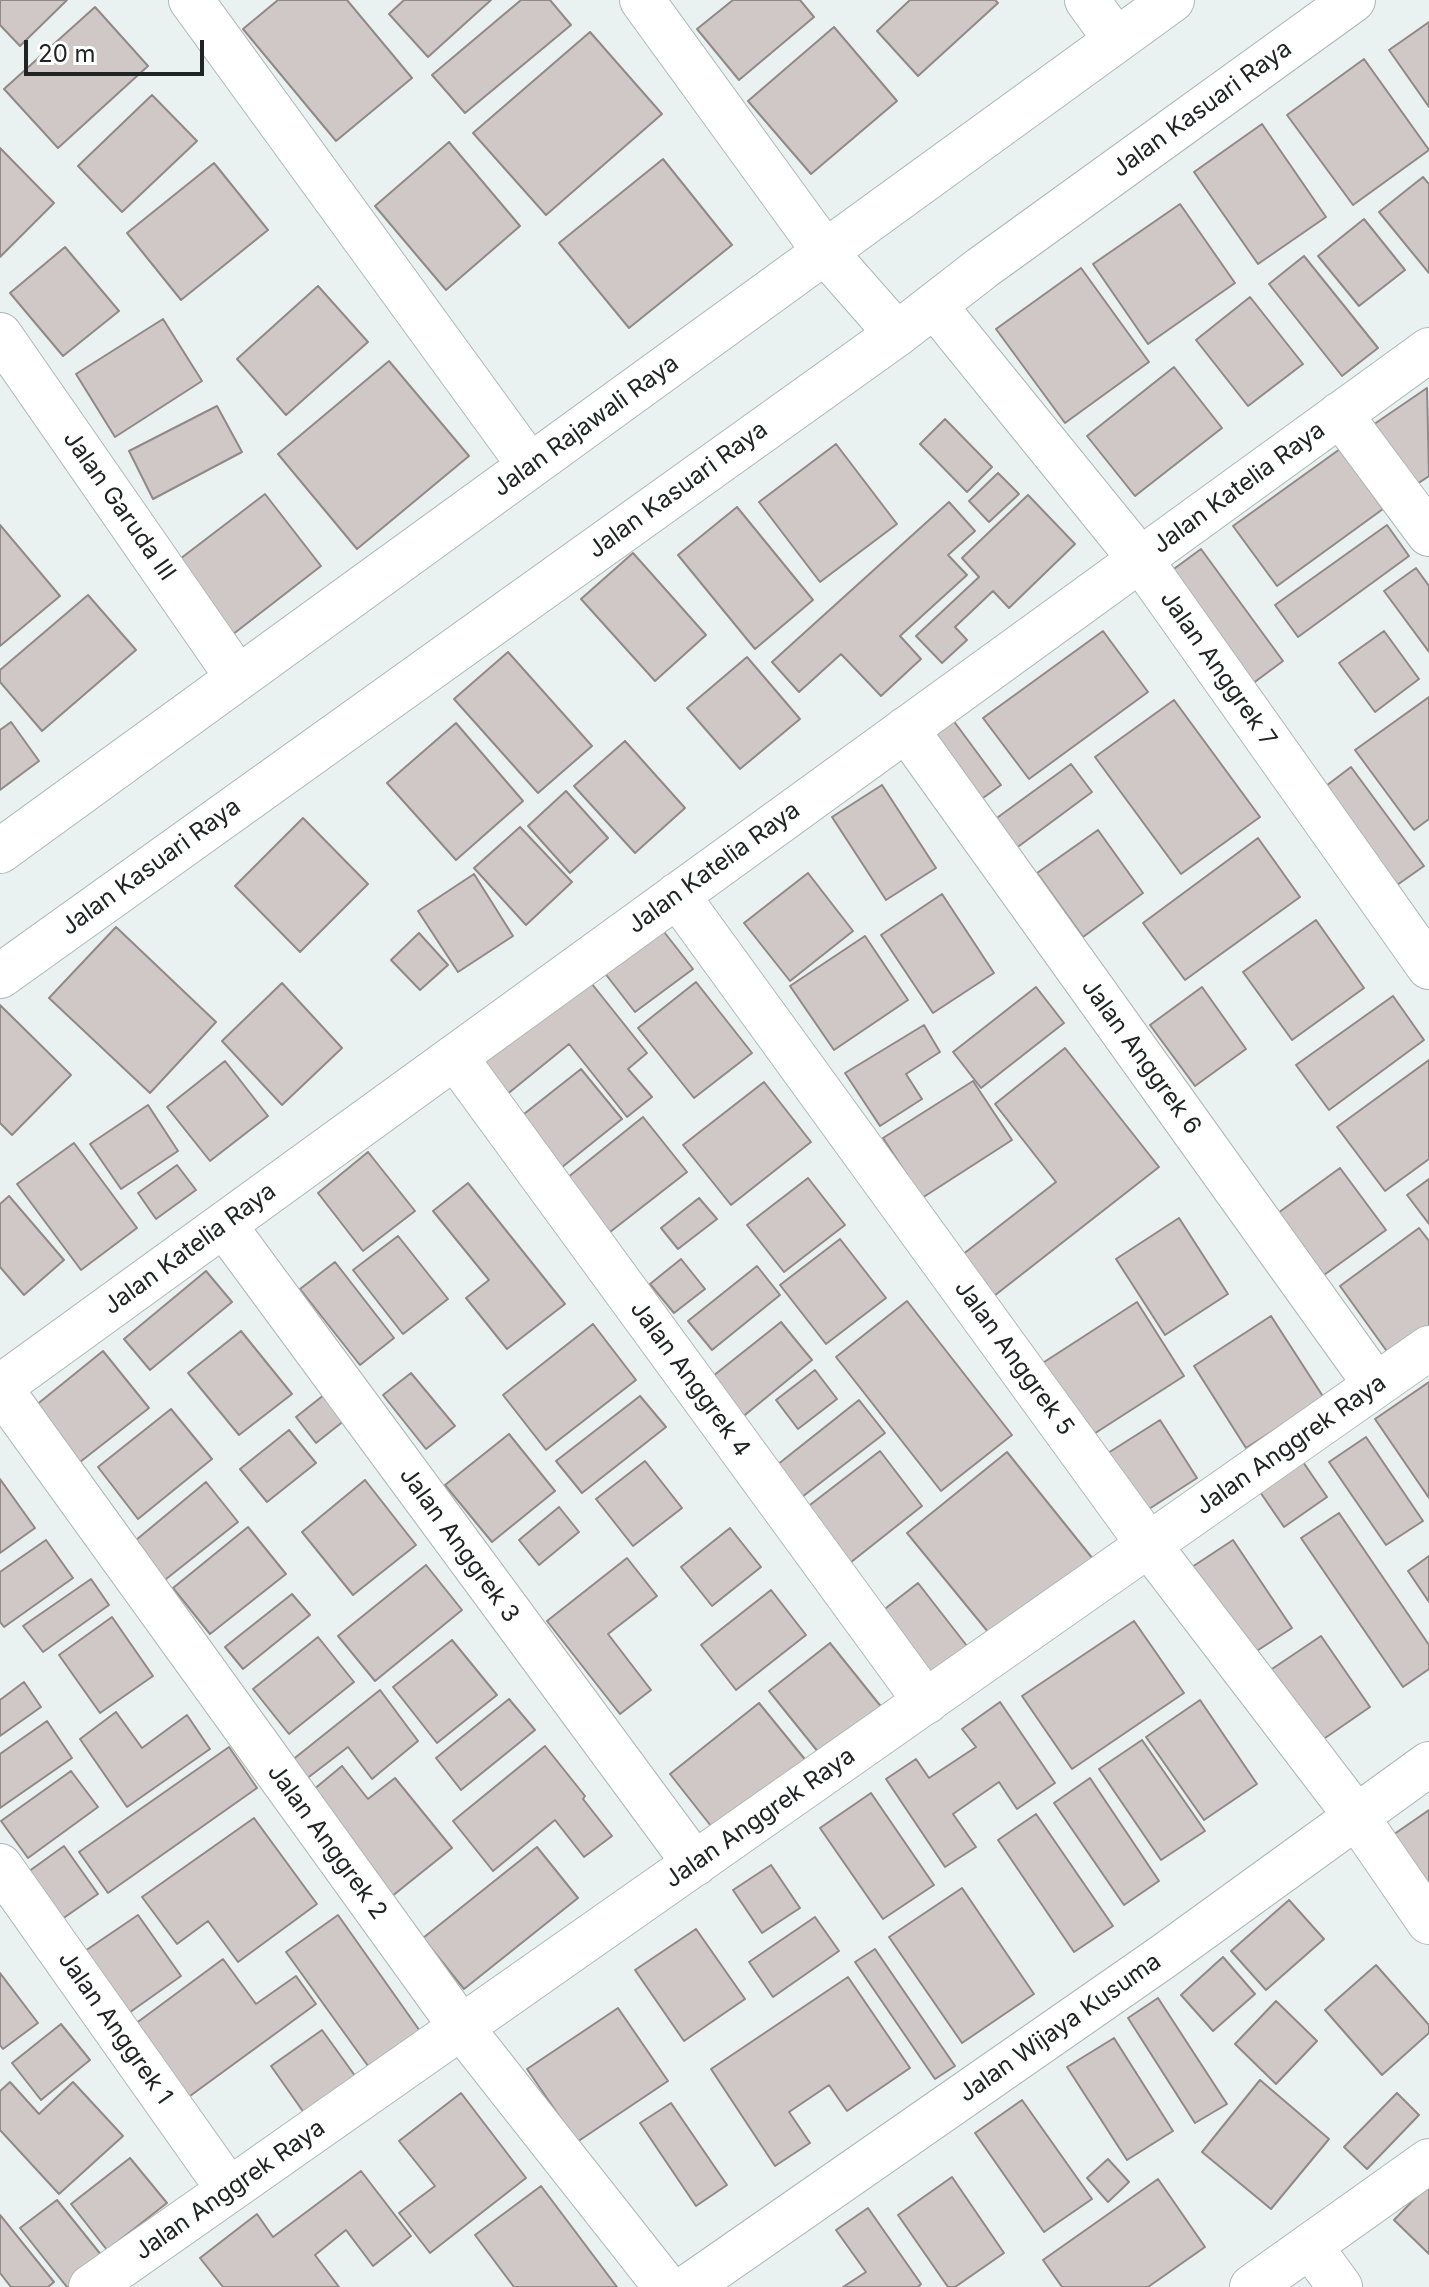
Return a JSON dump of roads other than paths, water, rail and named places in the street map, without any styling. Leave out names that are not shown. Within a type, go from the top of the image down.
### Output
[{"type":"street","points":[[191,0],[530,466]]},
{"type":"street","points":[[642,0],[825,252],[897,334]]},
{"type":"street","points":[[1087,0],[1116,40]]},
{"type":"street","name":"Jalan Rajawali Raya","points":[[0,851],[1172,0]]},
{"type":"street","name":"Jalan Kasuari Raya","points":[[0,976],[897,334],[1353,0]]},
{"type":"street","name":"Jalan Anggrek 7","points":[[934,305],[1140,559],[1429,967]]},
{"type":"street","name":"Jalan Garuda III","points":[[0,335],[238,678]]},
{"type":"street","name":"Jalan Katelia Raya","points":[[0,1387],[1429,350]]},
{"type":"street","points":[[1340,414],[1429,534]]},
{"type":"street","name":"Jalan Anggrek 6","points":[[906,729],[1376,1385]]},
{"type":"street","name":"Jalan Anggrek 5","points":[[677,895],[1149,1545],[1356,1816],[1429,1922]]},
{"type":"street","name":"Jalan Anggrek 4","points":[[455,1057],[926,1702]]},
{"type":"street","name":"Jalan Anggrek 3","points":[[224,1225],[695,1864]]},
{"type":"street","name":"Jalan Anggrek Raya","points":[[91,2287],[1429,1348]]},
{"type":"street","name":"Jalan Anggrek 2","points":[[0,1387],[461,2027],[666,2287]]},
{"type":"street","name":"Jalan Wijaya Kusuma","points":[[688,2287],[1164,1956],[1429,1764]]},
{"type":"street","name":"Jalan Anggrek 1","points":[[0,1866],[229,2190]]},
{"type":"street","points":[[1252,2287],[1429,2161]]},
{"type":"street","points":[[1310,2246],[1340,2287]]}]
